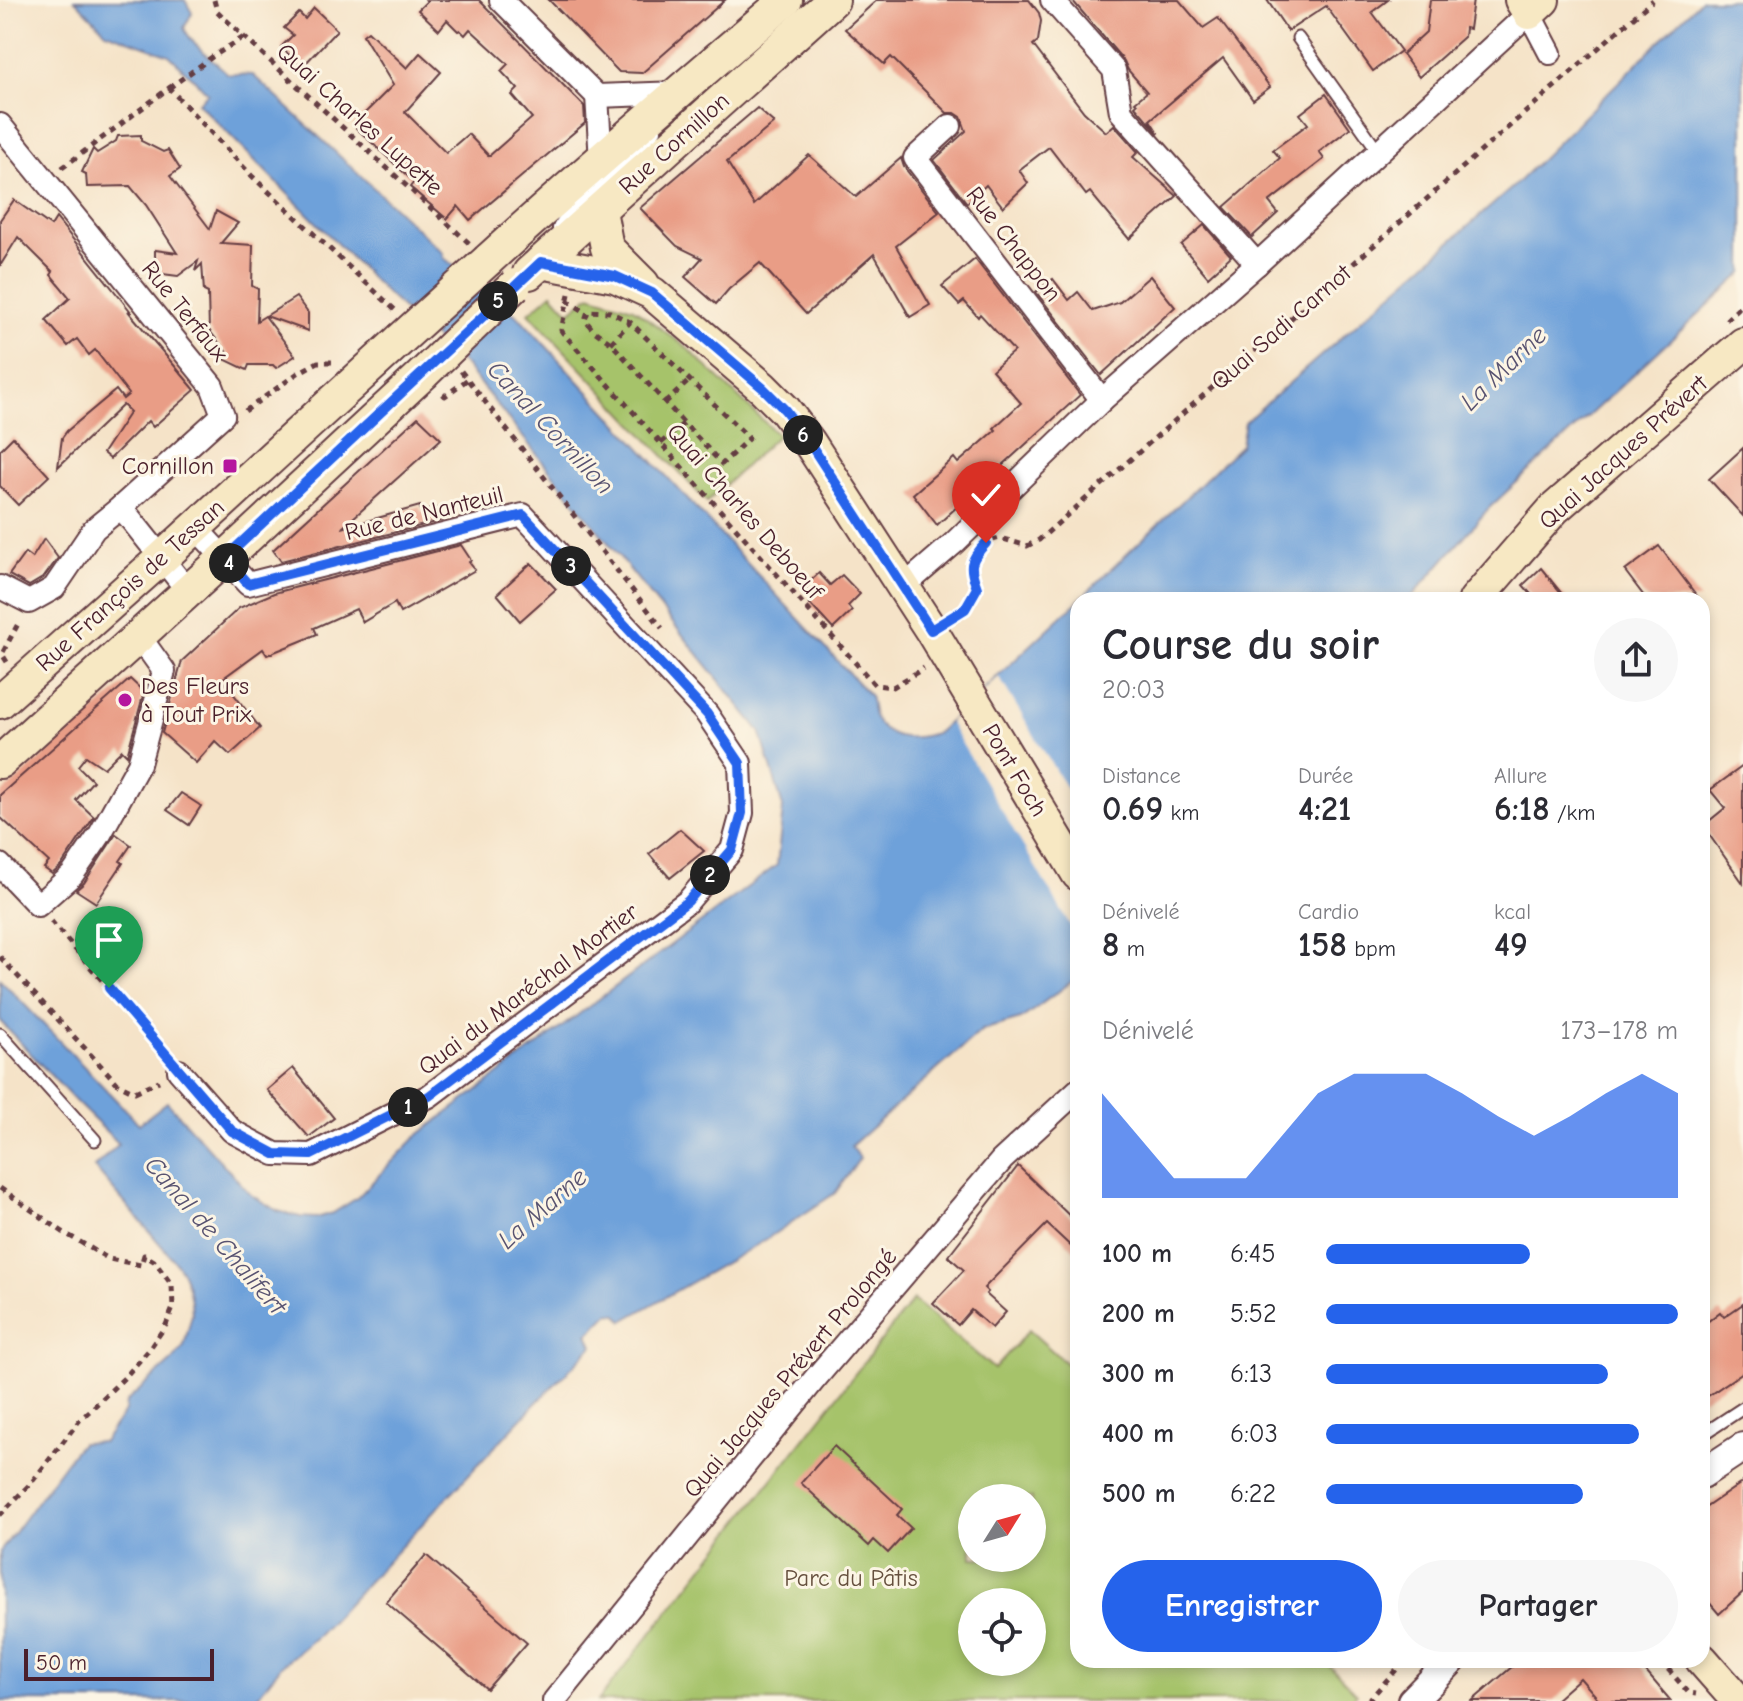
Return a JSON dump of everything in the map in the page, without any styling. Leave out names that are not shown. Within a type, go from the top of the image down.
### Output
[{"type":"main road","name":"Rue Cornillon","points":[[401,327],[488,260],[786,0]]},
{"type":"main road","name":"Rue Cornillon","points":[[515,285],[833,0]]},
{"type":"main road","points":[[600,210],[607,248],[652,293]]},
{"type":"main road","points":[[541,262],[615,276],[652,293]]},
{"type":"main road","name":"Rue François de Tessan","points":[[0,762],[225,558],[515,285]]},
{"type":"main road","name":"Pont Foch","points":[[652,293],[763,388],[785,410],[809,442],[931,630],[1070,861]]},
{"type":"main road","name":"Rue François de Tessan","points":[[10,693],[358,378],[401,327]]},
{"type":"main road","name":"Quai Jacques Prévert","points":[[1482,592],[1554,509],[1743,344]]},
{"type":"main road","points":[[1709,1668],[1738,1701]]},
{"type":"street","points":[[501,0],[597,96],[601,161],[586,198],[541,262]]},
{"type":"street","points":[[1052,0],[1114,70],[1121,112],[1257,264]]},
{"type":"street","points":[[903,587],[954,543],[1102,400],[1379,152],[1531,4],[1550,53]]},
{"type":"street","points":[[597,96],[678,93]]},
{"type":"street","points":[[600,210],[611,181],[678,93]]},
{"type":"street","name":"Rue Terfaux","points":[[0,125],[212,386],[223,415]]},
{"type":"street","name":"Rue Chappon","points":[[950,126],[915,158],[1102,400]]},
{"type":"street","points":[[0,587],[29,602],[54,588],[94,529],[223,415]]},
{"type":"street","points":[[121,507],[188,591]]},
{"type":"street","name":"Rue de Nanteuil","points":[[225,558],[248,584],[523,515],[707,714],[740,763],[742,813],[732,850]]},
{"type":"street","points":[[195,527],[225,558]]},
{"type":"street","points":[[0,865],[38,905],[72,875],[99,836],[139,764],[164,671],[139,636]]},
{"type":"street","name":"Quai du Maréchal Mortier","points":[[179,1071],[232,1131],[275,1154],[311,1155],[429,1096],[688,901],[732,850]]},
{"type":"street","name":"Quai Jacques Prévert Prolongé","points":[[554,1701],[814,1380],[1002,1160],[1070,1097]]},
{"type":"street","points":[[1710,1469],[1743,1447]]},
{"type":"street","points":[[1412,1701],[1444,1668]]},
{"type":"lane","points":[[1298,38],[1379,152]]},
{"type":"lane","points":[[0,1034],[95,1140]]},
{"type":"lane","points":[[1710,1430],[1743,1408]]},
{"type":"path","name":"Quai Charles Lupette","points":[[214,0],[217,11],[244,37],[488,260]]},
{"type":"path","name":"Quai Sadi Carnot","points":[[986,543],[1000,538],[1027,546],[1039,540],[1653,0]]},
{"type":"path","points":[[45,180],[212,57],[244,37]]},
{"type":"path","points":[[169,88],[401,327]]},
{"type":"path","points":[[587,313],[567,300],[568,295],[583,289],[589,272]]},
{"type":"path","name":"Quai Charles Deboeuf","points":[[567,300],[561,330],[875,685],[893,687],[924,668],[909,644],[931,630]]},
{"type":"path","points":[[610,312],[630,322],[749,438],[722,464],[611,343],[594,331],[585,320],[587,313],[610,312]]},
{"type":"path","points":[[611,343],[630,322]]},
{"type":"path","points":[[223,415],[234,419],[318,362],[342,362],[358,378]]},
{"type":"path","points":[[468,379],[671,639]]},
{"type":"path","points":[[665,403],[690,380]]},
{"type":"path","points":[[661,443],[684,423]]},
{"type":"path","points":[[931,630],[965,609],[977,588],[970,569],[975,554]]},
{"type":"path","points":[[10,693],[2,654],[29,602]]},
{"type":"path","points":[[0,957],[127,1090],[135,1092],[179,1071],[38,905]]},
{"type":"path","points":[[0,1188],[63,1232],[109,1259],[141,1265],[144,1255],[154,1261],[172,1285],[173,1308],[166,1325],[148,1351],[79,1421],[32,1482],[0,1515]]},
{"type":"path","points":[[1368,1701],[1398,1668]]},
{"type":"green space","points":[[552,293],[569,312],[590,295],[633,308],[686,347],[778,435],[707,502],[529,313]]},
{"type":"green space","name":"Parc du Pâtis","points":[[913,1300],[994,1369],[1029,1330],[1070,1367],[1070,1668],[1332,1668],[1357,1694],[1350,1701],[598,1701]]},
{"type":"water","points":[[75,0],[185,0],[192,13],[184,28],[198,46],[228,74],[253,75],[443,253],[444,258],[522,320],[870,696],[874,716],[886,731],[902,737],[921,737],[938,732],[1070,608],[1070,983],[1021,1019],[982,1030],[851,1146],[860,1158],[835,1193],[762,1242],[623,1321],[618,1314],[609,1313],[588,1334],[593,1346],[318,1635],[281,1666],[254,1701],[0,1701],[0,1552],[81,1443],[103,1442],[125,1411],[126,1402],[173,1360],[184,1346],[192,1314],[183,1273],[94,1167],[119,1144],[0,1021],[0,979],[139,1124],[167,1102],[251,1195],[278,1211],[316,1218],[333,1213],[357,1198],[417,1136],[777,865],[783,807],[760,731],[464,364],[391,298],[198,103],[208,93],[169,55],[106,32]]},
{"type":"water","name":"La Marne","points":[[1701,0],[1743,0],[1743,273],[1489,508],[1416,592],[1087,592],[1241,445],[1245,422],[1514,186]]},
{"type":"pier","points":[[999,677],[1070,795],[1070,925],[949,722]]},
{"type":"building","points":[[426,0],[479,0],[584,106],[585,123],[470,220],[458,206],[447,219],[410,187],[414,182],[353,125],[393,85],[363,35],[368,31],[407,68],[420,53],[441,72],[405,112],[446,153],[468,134],[489,156],[532,118],[512,95],[518,89],[501,71],[508,64],[470,29],[465,35],[447,20],[439,30],[418,10]]},
{"type":"building","points":[[549,0],[725,0],[642,73],[619,72]]},
{"type":"building","points":[[877,0],[1029,0],[1041,21],[1038,41],[1033,45],[1084,112],[1106,132],[1114,125],[1138,152],[1133,157],[1177,196],[1129,239],[1090,192],[1086,195],[1049,147],[1019,170],[1028,183],[1003,207],[986,185],[967,203],[934,160],[966,131],[961,117],[947,113],[891,57],[884,64],[845,29]]},
{"type":"building","points":[[1072,0],[1179,0],[1203,28],[1218,18],[1270,87],[1253,100],[1223,58],[1150,120],[1159,134],[1135,106],[1135,102],[1147,92]]},
{"type":"building","points":[[1267,0],[1388,0],[1372,12],[1401,51],[1373,71],[1326,6],[1288,31]]},
{"type":"building","points":[[1430,0],[1473,0],[1469,29],[1465,28],[1464,37],[1419,77],[1402,54],[1426,32]]},
{"type":"building","points":[[314,8],[337,30],[302,67],[281,47],[293,35],[284,28],[299,13],[305,19]]},
{"type":"building","points":[[1326,94],[1350,128],[1319,152],[1324,159],[1269,202],[1278,213],[1252,237],[1224,207],[1280,158],[1273,150],[1308,124],[1300,114]]},
{"type":"building","points":[[757,108],[774,123],[727,162],[754,205],[809,155],[856,197],[901,158],[904,167],[939,212],[896,246],[930,305],[910,317],[874,254],[806,314],[760,263],[716,304],[685,277],[702,258],[677,246],[640,208]]},
{"type":"building","points":[[141,135],[141,141],[163,152],[168,150],[180,169],[170,176],[210,229],[216,211],[238,223],[221,243],[253,245],[252,286],[258,289],[257,321],[265,316],[295,356],[276,368],[273,365],[249,365],[247,370],[224,359],[228,354],[209,330],[208,293],[204,291],[202,264],[195,271],[198,261],[178,276],[155,273],[155,250],[177,253],[146,205],[130,186],[87,187],[86,174],[82,172],[93,149],[97,153],[116,141],[118,136]]},
{"type":"building","points":[[14,200],[51,226],[56,218],[132,313],[128,311],[195,390],[153,427],[148,421],[110,459],[103,453],[130,412],[123,405],[58,467],[62,438],[67,431],[116,390],[123,399],[129,394],[95,350],[89,355],[77,339],[68,346],[46,320],[70,298],[51,275],[53,272],[18,237],[0,266],[0,220]]},
{"type":"building","points":[[1204,225],[1231,256],[1208,277],[1181,245]]},
{"type":"building","points":[[975,259],[1080,395],[937,525],[913,494],[954,458],[958,463],[1021,403],[992,370],[1014,351],[980,314],[978,317],[964,301],[959,305],[942,286]]},
{"type":"building","points":[[1150,276],[1175,307],[1101,375],[1036,292],[1053,279],[1069,300],[1078,292],[1093,311],[1120,302]]},
{"type":"building","points":[[296,297],[308,313],[308,331],[266,316]]},
{"type":"building","points":[[418,417],[441,439],[342,528],[420,506],[421,512],[436,508],[444,520],[281,561],[273,550]]},
{"type":"building","points":[[13,437],[49,476],[18,505],[0,486],[0,450]]},
{"type":"building","points":[[1743,448],[1743,516],[1709,479]]},
{"type":"building","points":[[44,539],[58,558],[44,577],[29,586],[9,575],[25,553],[32,558]]},
{"type":"building","points":[[461,545],[475,570],[400,613],[395,603],[363,622],[356,609],[314,628],[317,634],[306,639],[267,655],[263,649],[222,679],[260,728],[230,755],[215,741],[196,763],[162,733],[182,661],[239,608],[274,593]]},
{"type":"building","points":[[1659,546],[1694,592],[1641,592],[1625,571]]},
{"type":"building","points":[[531,563],[556,589],[520,621],[497,594]]},
{"type":"building","points":[[1541,568],[1560,592],[1529,592],[1523,585]]},
{"type":"building","points":[[819,573],[830,585],[842,575],[860,594],[848,606],[852,611],[833,629],[809,603],[814,599],[804,587]]},
{"type":"building","points":[[130,679],[144,692],[127,755],[122,750],[104,768],[86,756],[78,766],[93,781],[76,800],[94,817],[61,866],[52,874],[44,868],[49,862],[0,817],[0,795]]},
{"type":"building","points":[[1743,766],[1743,883],[1710,836],[1710,820],[1725,808],[1710,790]]},
{"type":"building","points":[[181,793],[201,806],[189,825],[167,810]]},
{"type":"building","points":[[680,829],[704,851],[670,878],[649,854]]},
{"type":"building","points":[[116,834],[131,845],[120,861],[123,863],[96,903],[76,890],[84,883]]},
{"type":"building","points":[[293,1068],[334,1118],[309,1137],[267,1090]]},
{"type":"building","points":[[1018,1166],[1070,1216],[1070,1246],[1047,1224],[984,1288],[988,1292],[986,1294],[1006,1312],[992,1328],[971,1310],[958,1325],[933,1303],[964,1270],[948,1256]]},
{"type":"building","points":[[1743,1304],[1743,1372],[1710,1395],[1710,1320],[1720,1312],[1724,1317]]},
{"type":"building","points":[[834,1446],[902,1509],[897,1515],[911,1528],[888,1553],[874,1540],[869,1546],[801,1483]]},
{"type":"building","points":[[1743,1482],[1743,1592],[1719,1614],[1710,1603],[1710,1505]]},
{"type":"building","points":[[426,1555],[527,1643],[487,1689],[386,1602]]},
{"type":"building","points":[[1511,1668],[1643,1668],[1671,1701],[1600,1701],[1580,1678],[1554,1701],[1472,1701]]},
{"type":"place","name":"Cornillon","points":[[230,466]]},
{"type":"place","name":"Des Fleurs à Tout Prix","points":[[125,700]]},
{"type":"route","points":[[109,988],[232,1131],[275,1154],[311,1155],[429,1096],[688,901],[732,850],[742,813],[740,763],[707,714],[523,515],[248,584],[225,558],[541,262],[615,276],[652,293],[763,388],[785,410],[809,442],[931,630],[965,609],[977,588],[970,569],[975,554],[986,543]]},
{"type":"water label","name":"Canal Cornillon","points":[[551,427]]},
{"type":"water label","name":"Canal de Chalifert","points":[[216,1235]]}]
